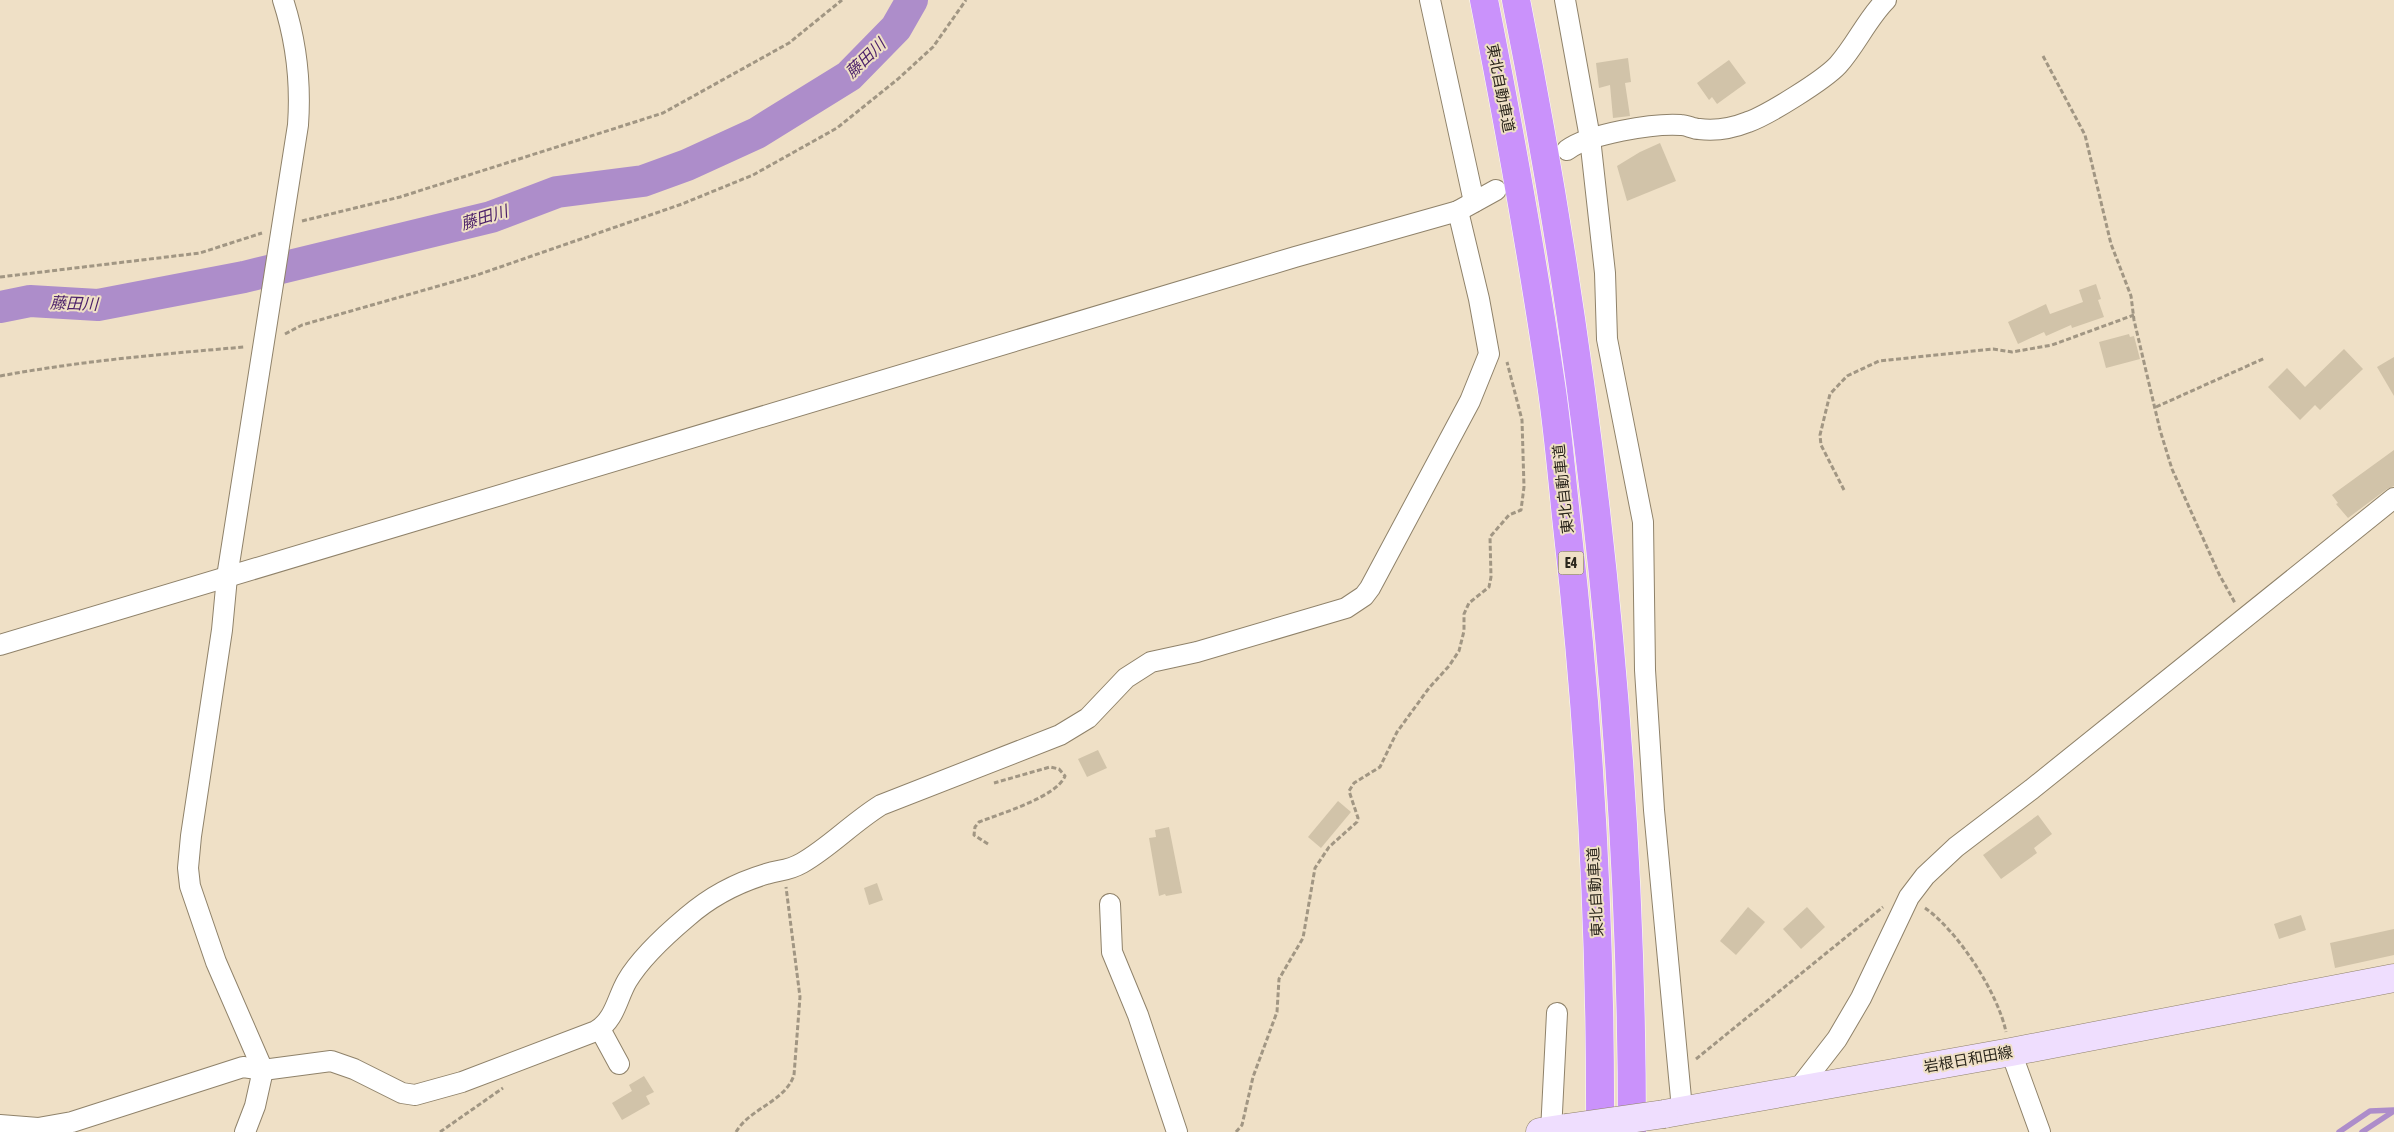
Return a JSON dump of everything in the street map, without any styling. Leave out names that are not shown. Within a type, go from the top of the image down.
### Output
[{"type":"highway","name":"東北自動車道","points":[[1484,0],[1510,132],[1551,387],[1575,598],[1585,703],[1594,868],[1601,1036],[1600,1132]]},
{"type":"highway","name":"東北自動車道","points":[[1516,0],[1537,104],[1563,261],[1581,383],[1602,554],[1615,697],[1626,877],[1632,1030],[1632,1132]]},
{"type":"main road","name":"岩根日和田線","points":[[1552,1131],[1673,1112],[1799,1088],[2011,1052],[2394,978]]},
{"type":"street","points":[[245,1132],[255,1106],[263,1070],[216,962],[190,886],[188,868],[191,836],[222,630],[227,577],[283,230],[300,104],[291,24],[283,0]]},
{"type":"street","points":[[0,1125],[38,1128],[72,1122],[243,1067],[263,1070],[331,1061],[354,1069],[402,1093],[415,1095],[462,1082],[600,1029],[612,1015],[626,982],[635,970],[686,918],[714,895],[738,883],[769,873],[784,872],[822,850],[857,820],[881,805],[1060,736],[1088,718],[1126,678],[1151,662],[1198,652],[1346,608],[1364,596],[1452,437],[1470,401],[1489,354],[1430,0]]},
{"type":"street","points":[[1564,0],[1590,138],[1605,273],[1607,339],[1619,408],[1643,522],[1645,670],[1673,1112]]},
{"type":"street","points":[[1567,150],[1576,143],[1590,138],[1652,126],[1682,125],[1697,129],[1713,130],[1748,122],[1826,76],[1839,64],[1876,10],[1886,0]]},
{"type":"street","points":[[0,645],[1466,207],[1496,190]]},
{"type":"street","points":[[1799,1088],[1837,1039],[1861,998],[1909,898],[1926,876],[1956,847],[2032,789],[2394,498]]},
{"type":"street","points":[[1110,904],[1112,952],[1138,1015],[1177,1132]]},
{"type":"street","points":[[1552,1131],[1557,1013]]},
{"type":"street","points":[[600,1029],[619,1064]]},
{"type":"street","points":[[2011,1052],[2040,1132]]},
{"type":"path","points":[[0,277],[200,253],[400,197],[662,113],[789,43],[842,0]]},
{"type":"path","points":[[0,376],[56,366],[264,342],[302,325],[476,275],[682,204],[753,175],[837,128],[933,47],[966,0]]},
{"type":"path","points":[[2042,56],[2085,135],[2111,244],[2131,296],[2172,469],[2186,504],[2219,574],[2244,619]]},
{"type":"path","points":[[1844,490],[1821,445],[1820,435],[1830,394],[1847,376],[1879,361],[1993,349],[2012,352],[2052,345],[2134,315]]},
{"type":"path","points":[[1236,1132],[1242,1125],[1256,1070],[1277,1012],[1279,979],[1303,938],[1315,868],[1329,847],[1357,822],[1358,818],[1350,791],[1354,783],[1380,767],[1397,732],[1429,688],[1450,666],[1458,652],[1464,631],[1464,614],[1469,602],[1489,587],[1492,577],[1490,537],[1509,515],[1521,510],[1524,487],[1522,420],[1506,357]]},
{"type":"path","points":[[2156,406],[2265,358]]},
{"type":"path","points":[[988,844],[974,835],[975,827],[979,822],[1045,795],[1058,786],[1064,776],[1059,769],[1050,766],[993,783]]},
{"type":"path","points":[[736,1132],[743,1122],[789,1086],[794,1075],[800,997],[784,872]]},
{"type":"path","points":[[440,1132],[511,1082]]},
{"type":"building","points":[[1628,58],[1631,82],[1625,83],[1630,116],[1613,118],[1610,85],[1599,88],[1596,63]]},
{"type":"building","points":[[1729,60],[1746,83],[1717,104],[1712,97],[1709,100],[1697,83]]},
{"type":"building","points":[[1660,143],[1676,181],[1627,201],[1617,166]]},
{"type":"building","points":[[2096,284],[2101,299],[2098,300],[2104,317],[2072,328],[2071,325],[2046,336],[2044,332],[2018,344],[2008,322],[2046,304],[2050,314],[2083,302],[2079,290]]},
{"type":"building","points":[[2129,334],[2130,337],[2134,336],[2140,359],[2106,368],[2099,342]]},
{"type":"building","points":[[2344,349],[2363,369],[2320,410],[2315,405],[2300,420],[2268,387],[2287,368],[2305,387]]},
{"type":"building","points":[[2394,357],[2394,396],[2377,367]]},
{"type":"building","points":[[2394,450],[2394,486],[2387,489],[2348,518],[2336,504],[2338,503],[2332,495]]},
{"type":"building","points":[[1098,750],[1107,768],[1087,777],[1078,759]]},
{"type":"building","points":[[1338,801],[1351,812],[1321,848],[1308,837]]},
{"type":"building","points":[[2038,815],[2052,834],[2034,848],[2037,853],[2001,879],[1983,855]]},
{"type":"building","points":[[1169,827],[1182,893],[1159,896],[1149,838],[1156,837],[1155,830]]},
{"type":"building","points":[[877,883],[883,900],[869,905],[864,888]]},
{"type":"building","points":[[1748,907],[1765,922],[1736,955],[1720,941]]},
{"type":"building","points":[[1807,907],[1825,927],[1801,949],[1783,929]]},
{"type":"building","points":[[2301,915],[2306,930],[2279,939],[2274,924]]},
{"type":"building","points":[[2394,929],[2394,955],[2335,968],[2330,943]]},
{"type":"building","points":[[644,1076],[654,1092],[646,1096],[650,1104],[622,1120],[612,1103],[632,1091],[629,1085]]},
{"type":"waterway","name":"藤田川","points":[[0,307],[30,301],[98,305],[244,277],[491,217],[557,192],[643,181],[687,165],[757,133],[849,76],[896,28],[912,0]]},
{"type":"waterway","points":[[2339,1132],[2370,1111],[2394,1110]]},
{"type":"waterway","points":[[2362,1132],[2394,1111]]}]
